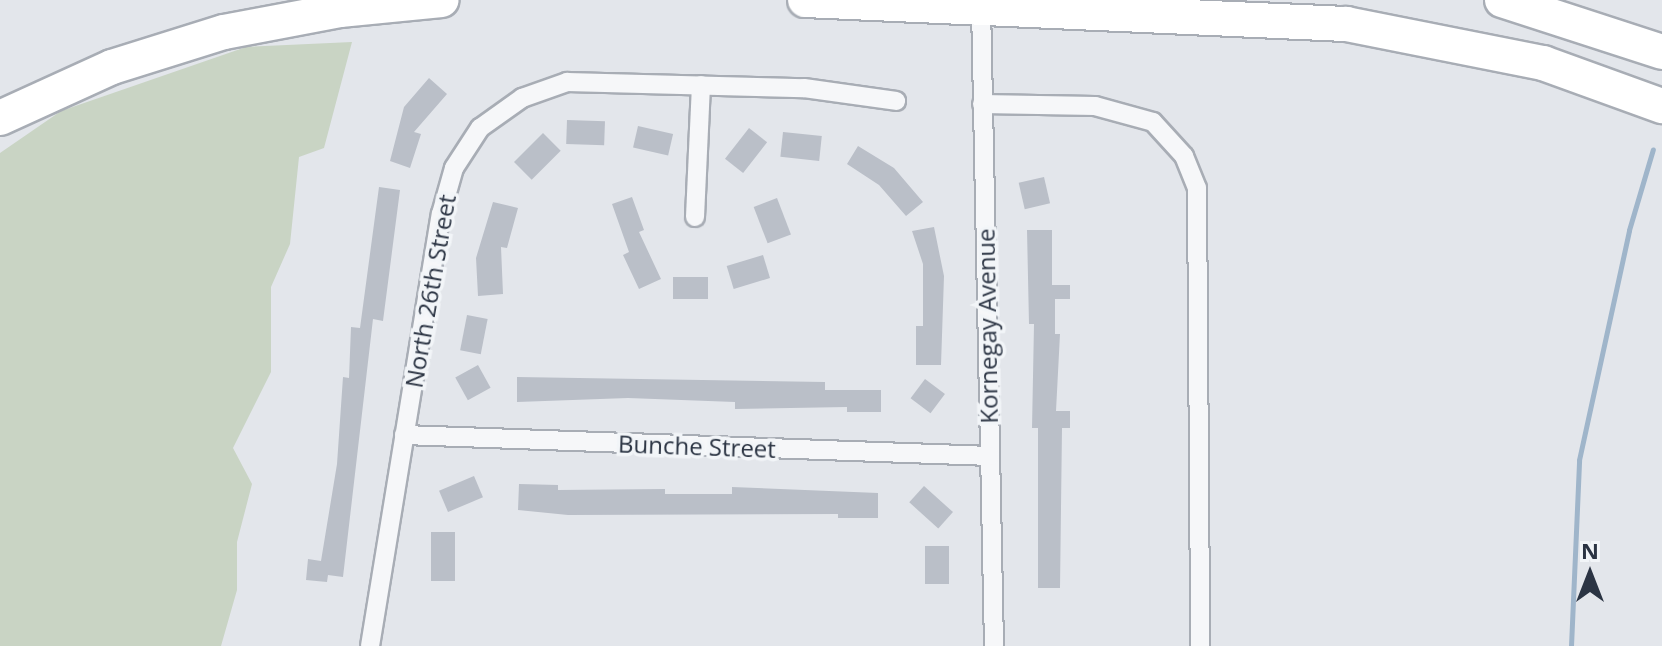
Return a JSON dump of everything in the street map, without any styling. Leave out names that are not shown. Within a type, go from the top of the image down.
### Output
[{"type":"highway","points":[[0,118],[112,67],[224,32],[340,10],[442,0]]},
{"type":"highway","points":[[805,0],[1281,18],[1415,33],[1543,63],[1662,106]]},
{"type":"highway","points":[[1502,0],[1662,52]]},
{"type":"street","name":"Kornegay Avenue","points":[[981,5],[994,646]]},
{"type":"street","name":"North 26th Street","points":[[370,646],[447,190],[466,146],[480,128],[522,98],[567,82],[701,85]]},
{"type":"street","points":[[695,217],[701,85],[804,88],[896,101]]},
{"type":"street","points":[[982,104],[1095,106],[1153,122],[1184,156],[1197,188],[1200,646]]},
{"type":"street","name":"Bunche Street","points":[[404,435],[990,456]]},
{"type":"green space","points":[[352,42],[324,148],[299,157],[290,244],[271,287],[271,372],[233,448],[252,484],[237,542],[237,590],[221,646],[0,646],[0,153],[61,111],[246,47]]},
{"type":"building","points":[[429,78],[447,94],[414,132],[421,134],[410,168],[390,161],[404,107]]},
{"type":"building","points":[[567,120],[605,121],[604,145],[566,144]]},
{"type":"building","points":[[638,126],[673,134],[668,156],[633,147]]},
{"type":"building","points":[[749,128],[767,142],[743,173],[725,159]]},
{"type":"building","points":[[783,132],[822,136],[819,161],[780,157]]},
{"type":"building","points":[[543,133],[561,151],[532,180],[514,162]]},
{"type":"building","points":[[858,146],[894,168],[923,202],[906,216],[879,185],[847,164]]},
{"type":"building","points":[[1044,177],[1050,203],[1025,209],[1019,183]]},
{"type":"building","points":[[379,187],[400,190],[383,321],[373,319],[343,577],[328,575],[327,582],[306,580],[308,559],[321,561],[337,464],[343,377],[349,378],[351,327],[360,328]]},
{"type":"building","points":[[632,197],[644,230],[639,232],[661,279],[639,289],[623,255],[629,252],[612,204]]},
{"type":"building","points":[[777,198],[791,234],[768,243],[754,207]]},
{"type":"building","points":[[493,202],[518,208],[507,248],[501,247],[503,294],[478,296],[476,258]]},
{"type":"building","points":[[934,227],[944,276],[941,365],[916,365],[916,326],[923,326],[923,264],[912,231]]},
{"type":"building","points":[[1027,230],[1052,230],[1052,285],[1070,285],[1070,299],[1055,299],[1055,334],[1060,334],[1056,411],[1070,411],[1070,428],[1062,428],[1060,588],[1038,588],[1038,428],[1032,428],[1034,324],[1029,324]]},
{"type":"building","points":[[763,255],[770,278],[734,289],[727,266]]},
{"type":"building","points":[[673,277],[708,277],[708,299],[673,299]]},
{"type":"building","points":[[467,315],[488,319],[481,354],[460,350]]},
{"type":"building","points":[[478,365],[491,388],[468,400],[455,378]]},
{"type":"building","points":[[517,377],[825,382],[825,390],[881,390],[881,412],[847,412],[847,407],[735,409],[735,402],[628,398],[517,402]]},
{"type":"building","points":[[925,379],[945,394],[931,413],[911,398]]},
{"type":"building","points":[[474,476],[483,497],[448,512],[439,491]]},
{"type":"building","points":[[519,484],[558,485],[558,490],[665,489],[665,494],[732,494],[732,487],[878,493],[878,518],[838,518],[838,514],[568,515],[518,510]]},
{"type":"building","points":[[924,486],[953,512],[938,528],[909,502]]},
{"type":"building","points":[[431,532],[455,532],[455,581],[431,581]]},
{"type":"building","points":[[925,546],[949,546],[949,584],[925,584]]},
{"type":"waterway","points":[[1571,646],[1579,460],[1629,230],[1653,149]]}]
